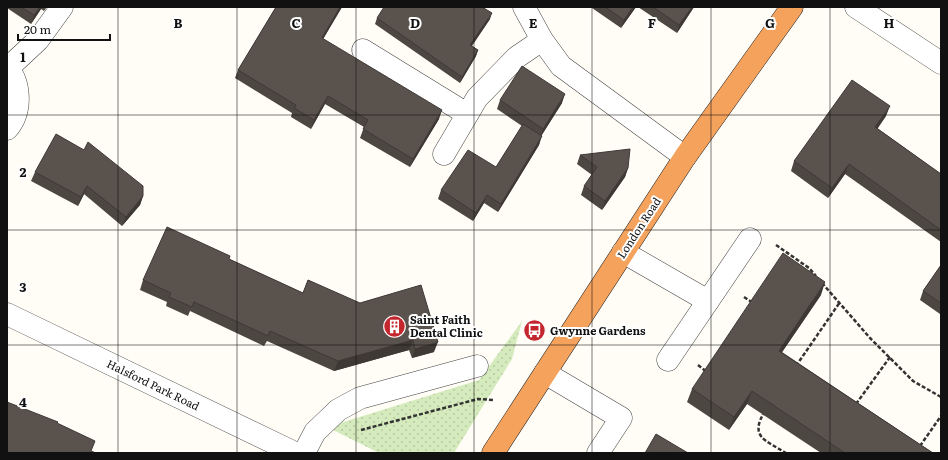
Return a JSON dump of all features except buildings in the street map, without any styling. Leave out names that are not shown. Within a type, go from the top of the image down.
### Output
[{"type":"highway","name":"London Road","points":[[493,453],[685,156],[792,7]]},
{"type":"street","points":[[7,129],[16,113],[18,98],[15,82],[8,67],[38,40],[62,7]]},
{"type":"street","points":[[524,7],[542,40],[561,66],[685,156]]},
{"type":"street","points":[[856,7],[941,63]]},
{"type":"street","points":[[444,154],[477,98],[517,57],[542,40]]},
{"type":"street","points":[[363,50],[467,114]]},
{"type":"street","points":[[668,360],[750,239]]},
{"type":"street","points":[[623,252],[708,301]]},
{"type":"street","name":"Halsford Park Road","points":[[8,311],[295,453]]},
{"type":"street","points":[[304,453],[315,432],[320,427],[338,410],[360,398],[477,366]]},
{"type":"street","points":[[545,373],[621,418],[598,453]]},
{"type":"path","points":[[750,239],[778,246],[809,268],[913,381],[941,398]]},
{"type":"path","points":[[793,370],[840,302]]},
{"type":"path","points":[[854,407],[890,357]]},
{"type":"path","points":[[360,431],[478,399],[499,400],[520,412]]},
{"type":"path","points":[[768,406],[757,426],[758,433],[764,440],[786,453]]},
{"type":"path","points":[[919,447],[941,416]]},
{"type":"green space","points":[[522,321],[512,359],[454,453],[379,453],[333,430],[337,424],[479,380]]},
{"type":"place","name":"Saint Faith Dental Clinic","points":[[395,326]]},
{"type":"place","name":"Gwynne Gardens","points":[[535,331]]}]
